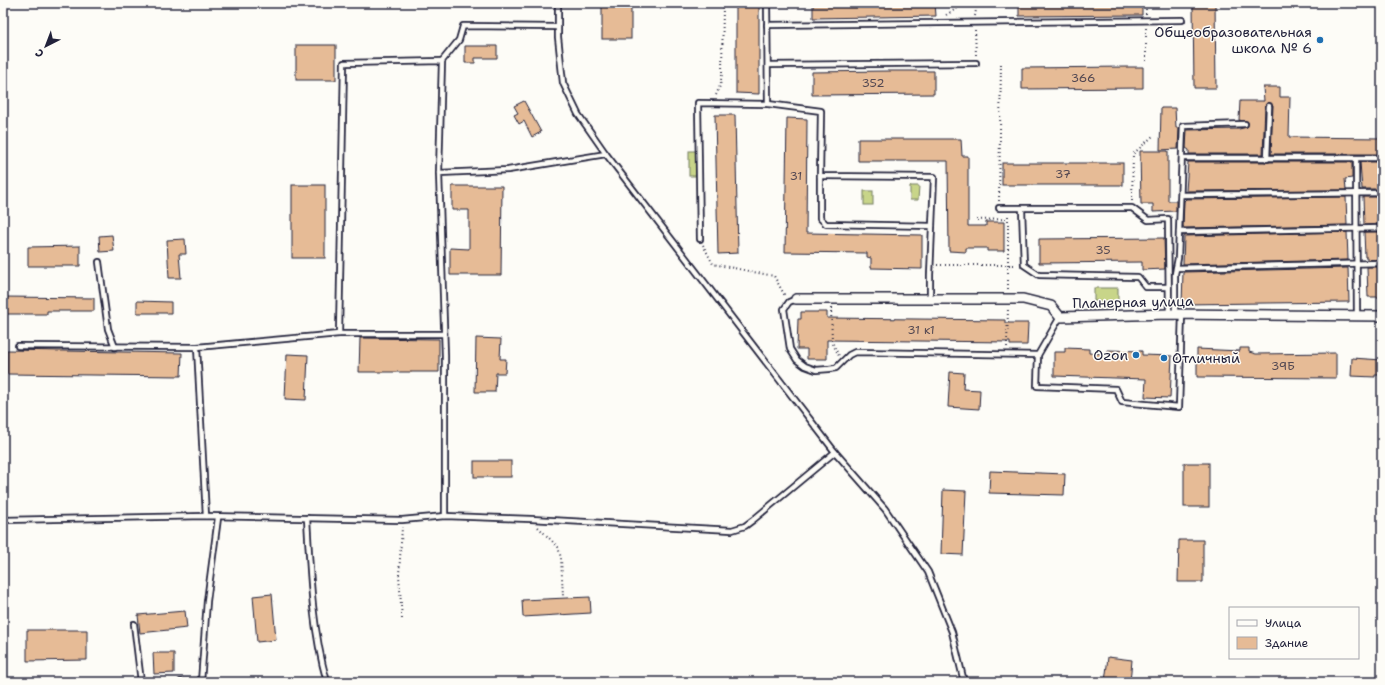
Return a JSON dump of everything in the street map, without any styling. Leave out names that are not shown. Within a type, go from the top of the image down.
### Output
[{"type":"street","name":"Планерная улица","points":[[792,300],[1023,299],[1051,306],[1060,317],[1175,314],[1382,316]]},
{"type":"lane","points":[[558,3],[558,27],[563,83],[578,114],[606,154],[743,330],[835,452],[884,509],[928,572],[952,632],[964,682]]},
{"type":"lane","points":[[767,3],[768,104]]},
{"type":"lane","points":[[768,25],[1182,20]]},
{"type":"lane","points":[[445,516],[444,334],[439,173],[442,61],[459,40],[463,26],[558,27]]},
{"type":"lane","points":[[339,334],[344,63],[442,61]]},
{"type":"lane","points":[[768,65],[976,63]]},
{"type":"lane","points":[[700,239],[698,103],[768,104],[821,111],[820,218],[826,224],[932,226]]},
{"type":"lane","points":[[1267,159],[1269,106]]},
{"type":"lane","points":[[1060,317],[1038,355],[1037,386],[1116,390],[1122,402],[1179,408],[1175,314],[1183,126],[1245,124]]},
{"type":"lane","points":[[439,173],[508,170],[606,154]]},
{"type":"lane","points":[[1182,158],[1382,158]]},
{"type":"lane","points":[[1356,159],[1357,316]]},
{"type":"lane","points":[[820,176],[934,177],[930,299]]},
{"type":"lane","points":[[1181,196],[1382,193]]},
{"type":"lane","points":[[999,208],[1132,208],[1148,220],[1168,218],[1169,287],[1175,314]]},
{"type":"lane","points":[[1022,209],[1024,265],[1039,275],[1138,277],[1146,286],[1169,287]]},
{"type":"lane","points":[[1179,232],[1382,228]]},
{"type":"lane","points":[[99,262],[108,329],[115,347]]},
{"type":"lane","points":[[1176,268],[1382,264]]},
{"type":"lane","points":[[792,300],[784,309],[790,349],[797,360],[805,366],[816,370],[836,368],[849,355],[855,352],[1038,355]]},
{"type":"lane","points":[[18,346],[197,347],[339,334],[444,334]]},
{"type":"lane","points":[[197,347],[206,516]]},
{"type":"lane","points":[[3,520],[206,516],[218,518],[402,520],[445,516],[732,530],[745,526],[753,520],[835,452]]},
{"type":"lane","points":[[181,682],[201,682],[207,601],[218,518]]},
{"type":"lane","points":[[308,518],[311,580],[321,661],[327,682]]},
{"type":"lane","points":[[134,624],[141,682]]},
{"type":"path","points":[[712,103],[720,86],[722,74],[723,3]]},
{"type":"path","points":[[933,23],[966,3]]},
{"type":"path","points":[[976,63],[975,22],[977,3]]},
{"type":"path","points":[[1146,3],[1146,61]]},
{"type":"path","points":[[999,208],[1001,62]]},
{"type":"path","points":[[1132,208],[1133,154],[1153,136]]},
{"type":"path","points":[[978,220],[1008,219],[1009,266],[1007,354]]},
{"type":"path","points":[[700,239],[713,264],[774,276],[792,300]]},
{"type":"path","points":[[930,265],[1024,265]]},
{"type":"path","points":[[831,314],[832,342],[842,362]]},
{"type":"path","points":[[531,519],[558,547],[561,558],[563,596]]},
{"type":"path","points":[[402,520],[399,575],[402,620]]},
{"type":"green space","points":[[689,151],[696,151],[696,176],[689,176]]},
{"type":"green space","points":[[910,186],[919,186],[918,200],[910,200]]},
{"type":"green space","points":[[864,191],[873,191],[873,205],[864,205]]},
{"type":"green space","points":[[1094,288],[1118,288],[1118,301],[1094,301]]},
{"type":"building","points":[[602,3],[631,3],[631,39],[602,39]]},
{"type":"building","points":[[736,3],[759,3],[759,94],[736,93]]},
{"type":"building","points":[[813,3],[935,3],[936,16],[813,18]]},
{"type":"building","points":[[1019,3],[1142,3],[1142,15],[1019,16]]},
{"type":"building","points":[[1193,3],[1215,3],[1216,88],[1194,88]]},
{"type":"building","points":[[296,45],[336,45],[336,80],[296,80]]},
{"type":"building","points":[[465,46],[497,46],[497,58],[475,58],[475,63],[465,63]]},
{"type":"building","points":[[1143,67],[1143,88],[1022,89],[1022,68]]},
{"type":"building","points":[[934,71],[934,94],[812,95],[812,72]]},
{"type":"building","points":[[1263,87],[1280,87],[1280,97],[1290,97],[1289,137],[1382,138],[1382,154],[1271,154],[1273,106],[1269,102],[1265,106],[1263,154],[1189,154],[1189,150],[1186,148],[1187,130],[1239,129],[1247,127],[1248,122],[1239,120],[1240,101],[1264,101]]},
{"type":"building","points":[[524,101],[541,132],[532,137],[524,121],[519,124],[514,115],[518,113],[514,106]]},
{"type":"building","points":[[1161,108],[1175,108],[1176,128],[1179,128],[1178,149],[1160,150]]},
{"type":"building","points":[[715,115],[735,115],[738,253],[718,254]]},
{"type":"building","points":[[787,118],[807,119],[806,233],[922,235],[922,269],[871,268],[871,258],[867,257],[867,253],[785,252]]},
{"type":"building","points":[[858,139],[961,139],[962,156],[968,156],[968,226],[986,226],[986,222],[1004,222],[1004,251],[987,251],[987,248],[966,248],[966,252],[949,251],[948,161],[858,161]]},
{"type":"building","points":[[1140,151],[1168,151],[1168,201],[1176,201],[1176,211],[1153,212],[1153,204],[1141,204]]},
{"type":"building","points":[[1188,162],[1352,162],[1352,178],[1345,179],[1346,190],[1186,191]]},
{"type":"building","points":[[1360,162],[1382,162],[1382,189],[1362,189]]},
{"type":"building","points":[[1002,163],[1123,163],[1123,185],[1002,185]]},
{"type":"building","points":[[292,185],[325,185],[325,258],[292,258]]},
{"type":"building","points":[[452,186],[502,186],[501,275],[450,275],[450,248],[469,249],[469,210],[452,210]]},
{"type":"building","points":[[1346,197],[1347,225],[1184,228],[1183,226],[1184,201],[1186,199]]},
{"type":"building","points":[[1363,197],[1382,197],[1382,224],[1364,225]]},
{"type":"building","points":[[1347,232],[1348,260],[1183,264],[1184,236]]},
{"type":"building","points":[[1364,232],[1382,232],[1382,259],[1367,260],[1367,257],[1365,257]]},
{"type":"building","points":[[112,235],[114,251],[100,252],[99,236]]},
{"type":"building","points":[[1164,238],[1165,269],[1142,270],[1142,262],[1039,263],[1039,239]]},
{"type":"building","points":[[185,239],[186,254],[179,254],[181,278],[169,278],[167,240]]},
{"type":"building","points":[[80,246],[80,266],[28,266],[28,247]]},
{"type":"building","points":[[1367,267],[1382,267],[1382,297],[1368,297]]},
{"type":"building","points":[[1348,268],[1349,302],[1182,304],[1183,272]]},
{"type":"building","points":[[5,297],[94,298],[94,311],[47,311],[47,314],[5,314]]},
{"type":"building","points":[[137,301],[171,302],[171,313],[137,313]]},
{"type":"building","points":[[801,312],[827,312],[827,318],[1005,320],[1005,323],[1028,323],[1027,345],[1010,345],[1010,342],[827,340],[827,359],[807,359],[807,349],[797,349],[798,319],[801,319]]},
{"type":"building","points":[[360,338],[439,339],[439,372],[359,372]]},
{"type":"building","points":[[476,338],[501,339],[500,359],[506,359],[505,373],[496,373],[495,392],[475,392]]},
{"type":"building","points":[[1065,348],[1089,349],[1089,353],[1106,354],[1107,350],[1142,351],[1142,355],[1172,356],[1170,398],[1145,397],[1146,379],[1054,376],[1054,352],[1065,352]]},
{"type":"building","points":[[1240,348],[1249,348],[1249,352],[1256,354],[1336,353],[1336,378],[1197,377],[1197,349],[1240,351]]},
{"type":"building","points":[[7,350],[182,353],[181,376],[7,374]]},
{"type":"building","points":[[287,354],[308,355],[306,400],[285,399]]},
{"type":"building","points":[[1352,358],[1382,360],[1382,375],[1375,375],[1375,377],[1351,376]]},
{"type":"building","points":[[950,372],[964,373],[963,389],[980,390],[979,409],[948,407]]},
{"type":"building","points":[[474,461],[511,461],[511,477],[474,477]]},
{"type":"building","points":[[1184,463],[1209,463],[1209,507],[1184,507]]},
{"type":"building","points":[[990,471],[1065,474],[1064,495],[989,493]]},
{"type":"building","points":[[943,490],[966,491],[963,555],[941,554]]},
{"type":"building","points":[[1179,540],[1203,540],[1203,582],[1178,582]]},
{"type":"building","points":[[272,594],[276,640],[257,642],[253,596]]},
{"type":"building","points":[[590,597],[591,613],[523,617],[522,600]]},
{"type":"building","points":[[185,611],[187,628],[140,633],[138,615]]},
{"type":"building","points":[[27,630],[87,630],[87,660],[27,661]]},
{"type":"building","points":[[153,653],[174,653],[174,673],[154,674]]},
{"type":"building","points":[[1108,657],[1132,660],[1130,682],[1105,682]]},
{"type":"place","name":"Общеобразовательная школа № 6","points":[[1320,40]]},
{"type":"place","name":"Ozon","points":[[1136,355]]},
{"type":"place","name":"Отличный","points":[[1164,358]]}]
